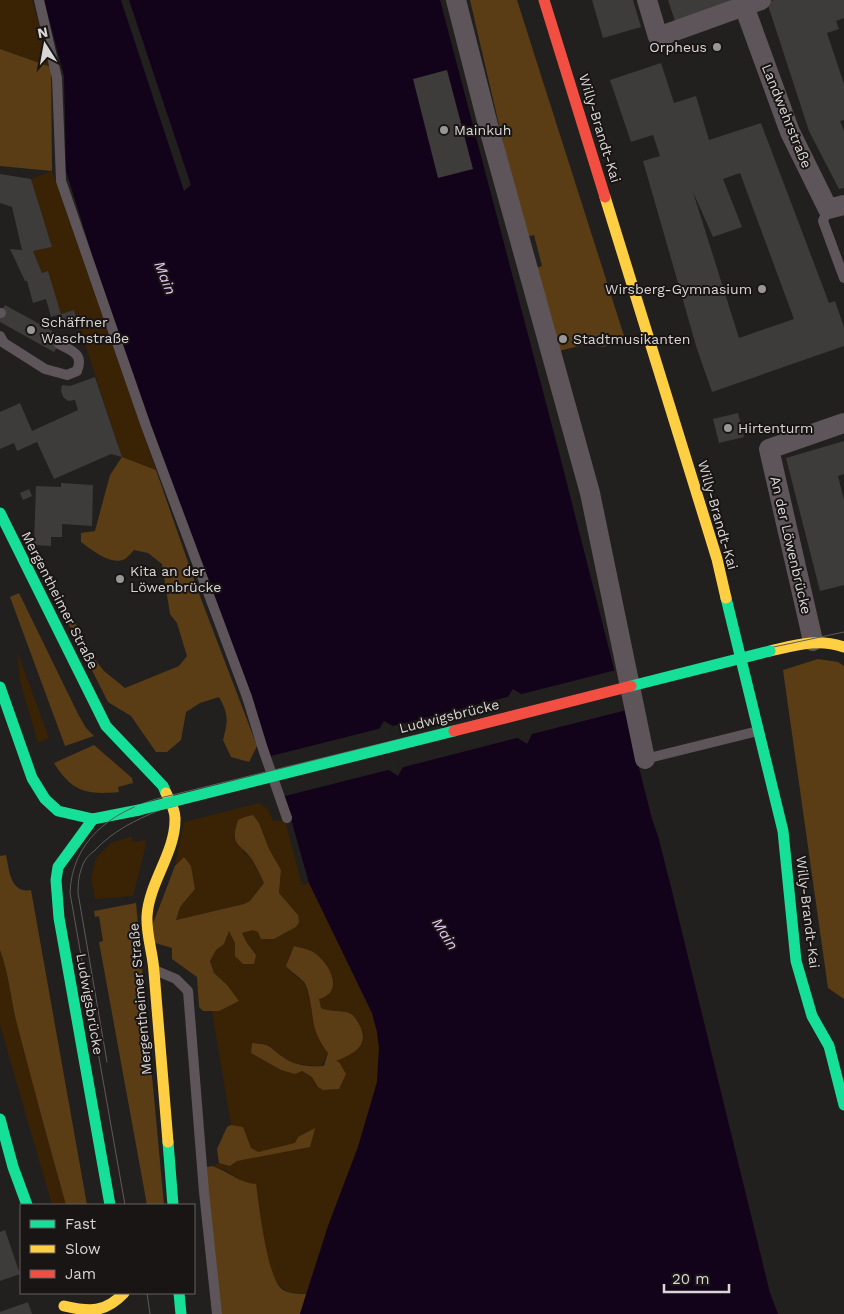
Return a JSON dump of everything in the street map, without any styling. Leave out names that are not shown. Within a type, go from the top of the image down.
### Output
[{"type":"main road","name":"Willy-Brandt-Kai","points":[[544,0],[717,559],[783,831],[796,961],[812,1016],[832,1044],[844,1106]]},
{"type":"main road","name":"Mergentheimer Straße","points":[[0,513],[106,726],[163,786],[172,805],[175,817],[172,836],[151,896],[146,932],[154,969],[172,1204]]},
{"type":"main road","points":[[813,642],[836,632]]},
{"type":"main road","points":[[813,642],[832,642],[844,647]]},
{"type":"main road","name":"Ludwigsbrücke","points":[[0,687],[32,778],[45,799],[58,811],[93,819],[139,810],[770,651],[813,642]]},
{"type":"main road","name":"Ludwigsbrücke","points":[[93,819],[58,867],[56,880],[59,918],[110,1204]]},
{"type":"main road","points":[[0,1119],[13,1167],[27,1204]]},
{"type":"main road","points":[[59,1294],[66,1310],[90,1312],[98,1311],[118,1301],[124,1294]]},
{"type":"main road","points":[[125,1294],[128,1307]]},
{"type":"main road","points":[[180,1294],[181,1314]]},
{"type":"street","points":[[456,0],[488,125],[590,493],[644,759]]},
{"type":"street","points":[[647,0],[658,38],[752,3]]},
{"type":"street","name":"Landwehrstraße","points":[[752,3],[790,132],[836,207]]},
{"type":"street","name":"An der Löwenbrücke","points":[[813,642],[769,449],[844,422]]},
{"type":"lane","points":[[39,0],[58,78],[61,181],[149,434],[247,697],[287,818]]},
{"type":"lane","points":[[836,207],[822,221],[844,278]]},
{"type":"lane","points":[[0,336],[4,343],[45,369],[67,375],[77,371],[80,364],[78,357],[74,352],[59,344]]},
{"type":"lane","points":[[644,759],[759,731]]},
{"type":"lane","points":[[154,969],[176,979],[188,991],[204,1192],[217,1314]]},
{"type":"shaded area","points":[[0,0],[32,0],[51,67],[0,49]]},
{"type":"shaded area","points":[[470,0],[517,0],[625,339],[603,347],[587,344],[559,351],[534,269],[542,266],[534,235],[525,237]]},
{"type":"shaded area","points":[[0,49],[51,67],[52,171],[0,166]]},
{"type":"shaded area","points":[[52,171],[156,470],[122,457],[74,310],[61,314],[48,272],[42,273],[33,251],[52,247],[31,179]]},
{"type":"shaded area","points":[[122,457],[156,470],[198,591],[257,746],[249,762],[231,757],[223,740],[227,718],[219,697],[200,703],[186,712],[181,740],[167,752],[156,752],[131,716],[108,702],[40,567],[45,565],[93,657],[104,671],[125,688],[179,666],[187,656],[177,623],[170,614],[162,564],[148,553],[134,550],[125,559],[120,561],[108,559],[81,542],[81,533],[95,531],[110,475]]},
{"type":"shaded area","points":[[19,593],[78,714],[86,728],[94,736],[65,746],[10,597]]},
{"type":"shaded area","points":[[17,651],[49,738],[38,743],[20,681]]},
{"type":"shaded area","points":[[818,659],[838,662],[844,666],[844,999],[828,988],[783,670]]},
{"type":"shaded area","points":[[94,745],[132,778],[133,783],[118,787],[119,792],[98,793],[81,789],[67,780],[54,763]]},
{"type":"shaded area","points":[[259,803],[268,809],[273,821],[285,820],[302,885],[309,883],[372,1013],[377,1032],[379,1048],[377,1082],[358,1147],[328,1226],[306,1294],[286,1291],[273,1277],[244,1183],[225,1170],[212,1166],[219,1163],[230,1166],[237,1161],[212,1011],[219,1011],[227,985],[214,973],[210,960],[216,950],[224,944],[229,930],[235,943],[256,955],[242,933],[253,930],[274,939],[296,927],[298,915],[279,893],[281,870],[269,849],[259,823],[253,815],[243,852],[250,857],[264,883],[250,901],[244,904],[175,920],[180,907],[195,889],[175,866],[184,822]],"holes":[[[294,946],[318,956],[333,978],[318,999],[321,1008],[349,1013],[358,1022],[363,1032],[363,1038],[358,1048],[348,1056],[335,1061],[339,1089],[323,1090],[318,1087],[312,1077],[301,1071],[281,1070],[252,1053],[269,1045],[281,1056],[292,1062],[321,1066],[328,1053],[323,1046],[313,1019],[313,1008],[304,982],[286,966]]]},
{"type":"shaded area","points":[[253,815],[259,823],[269,849],[281,870],[279,893],[298,915],[299,922],[296,927],[274,939],[261,939],[258,932],[253,930],[242,933],[256,955],[254,964],[243,964],[235,956],[235,943],[229,931],[224,944],[216,950],[210,961],[214,973],[227,985],[239,1001],[219,1011],[203,1011],[199,1007],[197,977],[172,959],[172,948],[152,942],[152,926],[175,866],[184,857],[191,866],[195,889],[180,907],[176,920],[250,901],[264,883],[251,858],[235,839],[235,834],[238,820]]},
{"type":"shaded area","points":[[132,836],[133,842],[145,840],[146,844],[133,896],[95,899],[91,878],[96,858],[111,843]]},
{"type":"shaded area","points":[[6,855],[10,873],[15,884],[24,890],[31,890],[87,1204],[66,1204],[17,1024],[8,978],[0,950],[0,856]]},
{"type":"shaded area","points":[[136,903],[164,1204],[147,1204],[99,942],[103,941],[99,916],[95,917],[94,911]]},
{"type":"shaded area","points":[[294,946],[314,952],[330,972],[333,985],[327,996],[319,999],[321,1008],[350,1014],[357,1021],[362,1032],[363,1038],[358,1048],[336,1061],[339,1062],[346,1074],[339,1089],[323,1090],[318,1087],[312,1077],[302,1071],[295,1074],[281,1070],[251,1053],[252,1043],[264,1044],[292,1062],[308,1066],[324,1066],[328,1053],[315,1029],[306,986],[303,980],[286,966]]},
{"type":"shaded area","points":[[0,950],[6,968],[35,1092],[66,1204],[52,1204],[0,1025]]},
{"type":"shaded area","points":[[231,1125],[243,1127],[251,1148],[258,1152],[295,1143],[298,1137],[315,1128],[310,1147],[237,1161],[230,1166],[219,1163],[217,1149],[227,1127]]},
{"type":"shaded area","points":[[212,1166],[239,1179],[256,1184],[272,1272],[283,1290],[306,1294],[300,1314],[217,1314],[202,1168]]},
{"type":"water","name":"Main","points":[[44,0],[121,0],[184,191],[191,185],[129,0],[440,0],[561,460],[652,819],[658,836],[770,1293],[778,1314],[300,1314],[328,1226],[358,1147],[377,1082],[379,1048],[377,1032],[372,1013],[309,883],[291,819],[109,309],[66,171],[64,76]],"holes":[[[513,689],[521,694],[532,734],[527,744],[518,738],[508,697]],[[384,721],[393,726],[403,767],[398,776],[389,770],[379,729]]]},
{"type":"pier","points":[[616,670],[627,710],[528,735],[518,695]]},
{"type":"pier","points":[[511,696],[521,737],[400,768],[389,727]]},
{"type":"pier","points":[[382,728],[392,769],[281,797],[267,757]]},
{"type":"building","points":[[592,0],[633,0],[641,27],[603,38]]},
{"type":"building","points":[[668,0],[733,0],[675,21]]},
{"type":"building","points":[[774,0],[844,0],[844,18],[836,21],[839,29],[827,33],[844,84],[844,120],[840,121],[844,131],[844,188],[839,189],[809,131],[767,2]]},
{"type":"building","points":[[661,63],[674,103],[696,96],[709,140],[761,123],[829,303],[835,301],[844,327],[844,346],[712,392],[697,349],[643,161],[660,156],[653,135],[631,142],[610,80]],"holes":[[[740,173],[794,319],[739,338],[693,192],[713,237],[742,227],[723,179]]]},
{"type":"building","name":"Mainkuh","points":[[447,70],[473,169],[438,178],[413,79]]},
{"type":"building","points":[[0,174],[31,179],[52,247],[33,251],[42,273],[48,271],[61,314],[51,317],[46,299],[33,303],[27,281],[25,281],[10,249],[22,250],[12,207],[0,203]]},
{"type":"building","name":"Schäffner Waschstraße","points":[[5,305],[63,337],[54,352],[0,322],[0,314]]},
{"type":"building","points":[[74,310],[78,323],[65,327],[61,314]]},
{"type":"building","points":[[95,377],[122,457],[111,454],[54,479],[37,442],[17,451],[14,443],[0,449],[0,412],[20,403],[32,431],[78,410],[75,400],[68,401],[63,397],[62,385],[70,386]]},
{"type":"building","name":"Hirtenturm","points":[[738,413],[744,437],[719,443],[713,419]]},
{"type":"building","points":[[844,441],[844,474],[838,476],[844,500],[844,585],[820,591],[786,458]]},
{"type":"building","points":[[61,483],[93,485],[92,526],[62,524],[62,537],[51,537],[51,546],[34,545],[36,486],[61,487]]},
{"type":"building","points":[[29,489],[32,496],[23,500],[20,493]]},
{"type":"building","points":[[5,1230],[20,1274],[0,1281],[0,1232]]},
{"type":"building","points":[[28,1302],[32,1314],[0,1314],[0,1312]]},
{"type":"tram line","points":[[125,1204],[70,893],[72,875],[78,858],[96,832],[109,821],[123,812],[156,799],[769,648],[844,632]]},
{"type":"tram line","points":[[107,1062],[78,889],[82,866],[86,859],[117,832],[133,822],[160,810],[715,669]]},
{"type":"tram line","points":[[147,1294],[150,1314]]},
{"type":"traffic: fast","points":[[0,513],[106,726],[163,786],[166,793]]},
{"type":"traffic: fast","points":[[726,598],[783,831],[796,961],[812,1016],[829,1046],[844,1105]]},
{"type":"traffic: fast","points":[[631,686],[770,651]]},
{"type":"traffic: fast","points":[[0,687],[32,778],[45,799],[58,811],[93,819],[139,810]]},
{"type":"traffic: fast","points":[[139,810],[454,731]]},
{"type":"traffic: fast","points":[[93,819],[58,867],[56,880],[59,918],[110,1204]]},
{"type":"traffic: fast","points":[[0,1119],[13,1167],[27,1204]]},
{"type":"traffic: fast","points":[[168,1142],[173,1204]]},
{"type":"traffic: fast","points":[[179,1294],[181,1314]]},
{"type":"traffic: slow","points":[[605,197],[717,559],[726,598]]},
{"type":"traffic: slow","points":[[770,651],[816,643],[834,644],[844,647]]},
{"type":"traffic: slow","points":[[166,793],[174,811],[174,831],[167,855],[152,891],[147,923],[153,965],[168,1142]]},
{"type":"traffic: slow","points":[[64,1306],[89,1310],[97,1309],[117,1300],[123,1294]]},
{"type":"traffic: jam","points":[[544,0],[605,197]]},
{"type":"traffic: jam","points":[[454,731],[631,686]]},
{"type":"place","name":"Orpheus","points":[[717,47]]},
{"type":"place","name":"Mainkuh","points":[[444,130]]},
{"type":"place","name":"Wirsberg-Gymnasium","points":[[762,289]]},
{"type":"place","name":"Schäffner Waschstraße","points":[[31,330]]},
{"type":"place","name":"Stadtmusikanten","points":[[563,339]]},
{"type":"place","name":"Hirtenturm","points":[[728,428]]},
{"type":"place","name":"Kita an der Löwenbrücke","points":[[120,579]]}]
